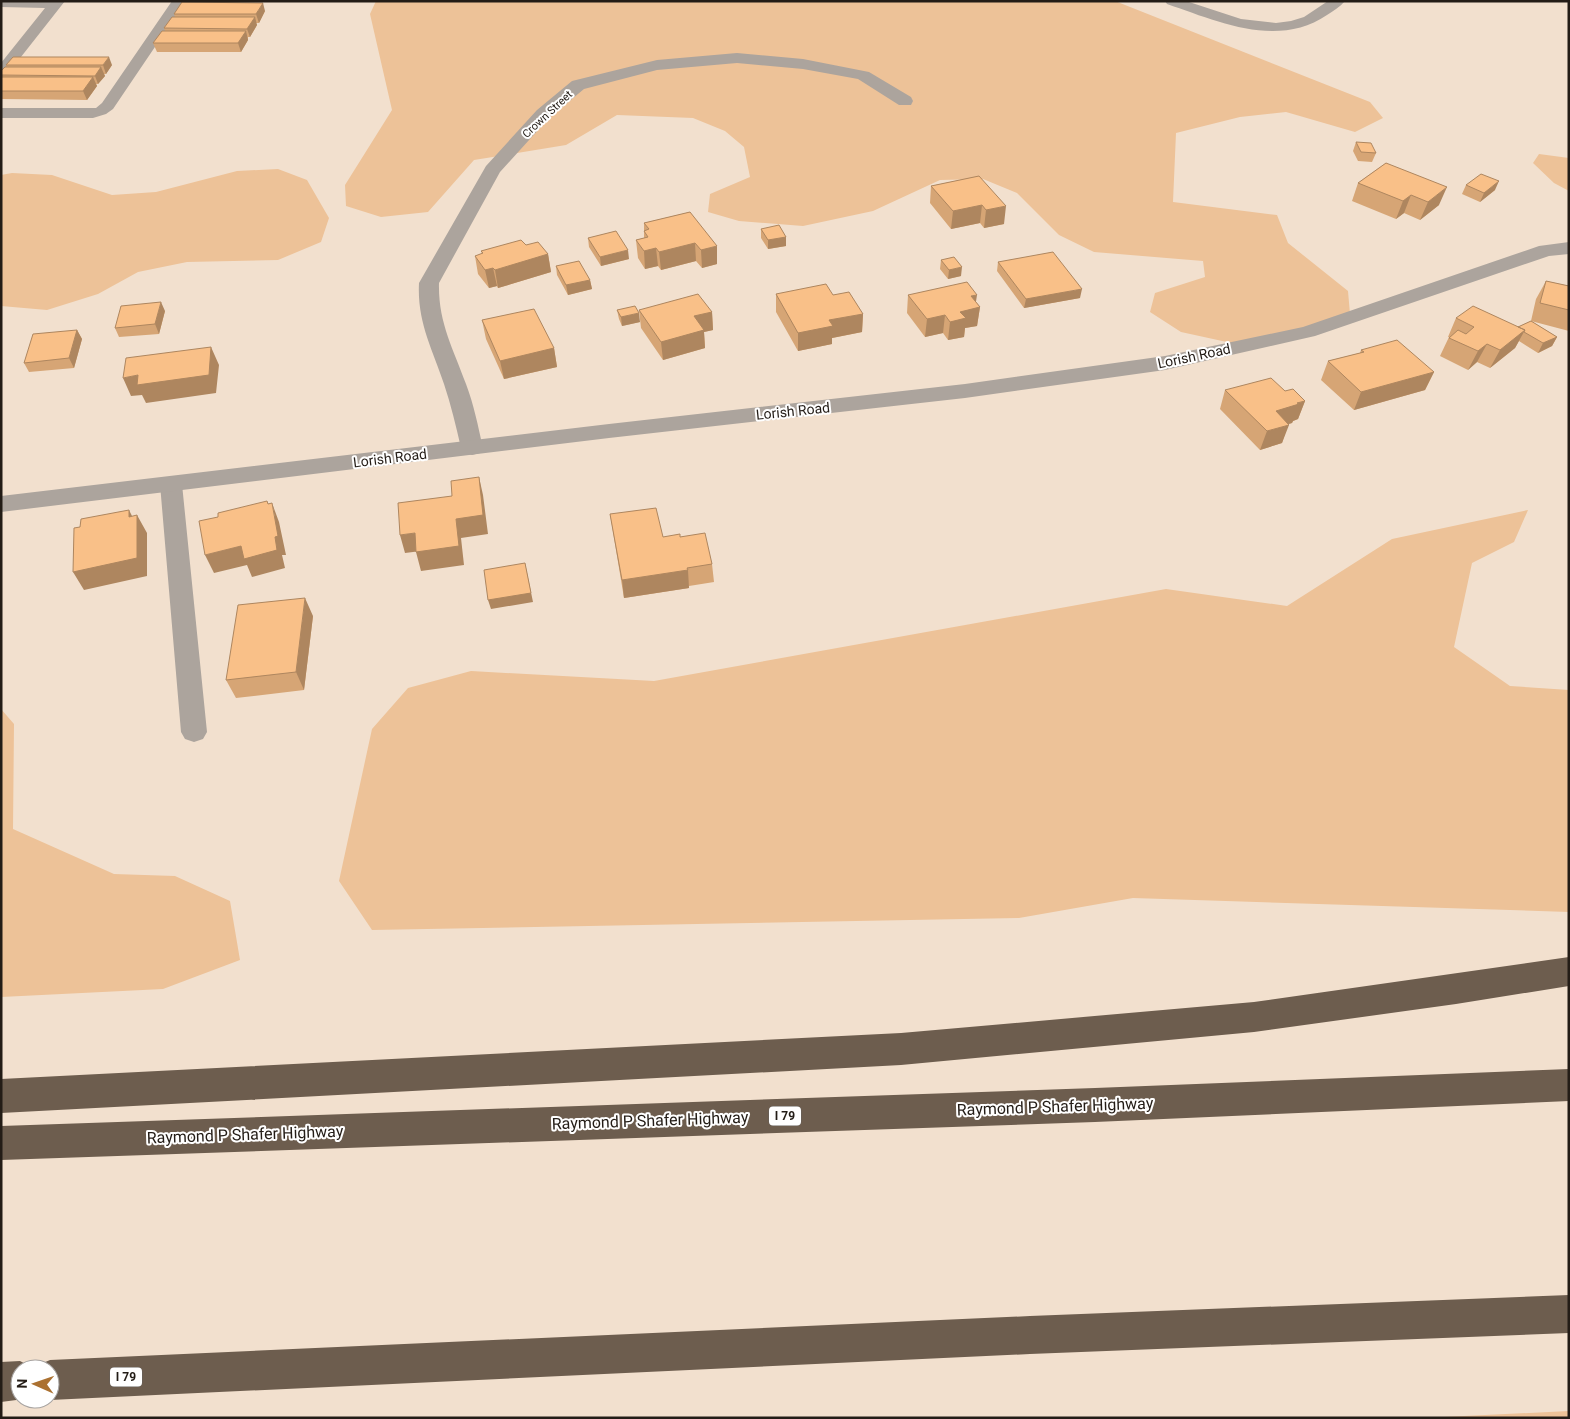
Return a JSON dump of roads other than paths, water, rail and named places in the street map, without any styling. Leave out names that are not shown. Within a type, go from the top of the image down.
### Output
[{"type":"highway","points":[[1,1096],[901,1049],[1254,1017],[1569,971]]},
{"type":"highway","name":"Raymond P Shafer Highway","points":[[1,1143],[1075,1106],[1569,1085]]},
{"type":"highway","name":"I 79","points":[[60,1380],[1030,1335],[1569,1314]]},
{"type":"street","name":"Crown Street","points":[[472,448],[459,394],[432,328],[427,301],[429,283],[492,170],[543,114],[578,85],[657,65],[737,58],[802,64],[863,75],[904,102]]},
{"type":"street","name":"Lorish Road","points":[[1,504],[965,391],[1165,363],[1308,332],[1546,250],[1569,248]]},
{"type":"lane","points":[[1,113],[93,113],[101,111],[108,106],[179,1]]},
{"type":"lane","points":[[1172,1],[1239,23],[1267,27],[1308,21],[1338,1]]},
{"type":"lane","points":[[1,3],[57,3]]},
{"type":"lane","points":[[1,73],[57,3]]},
{"type":"lane","points":[[171,484],[194,732]]}]
